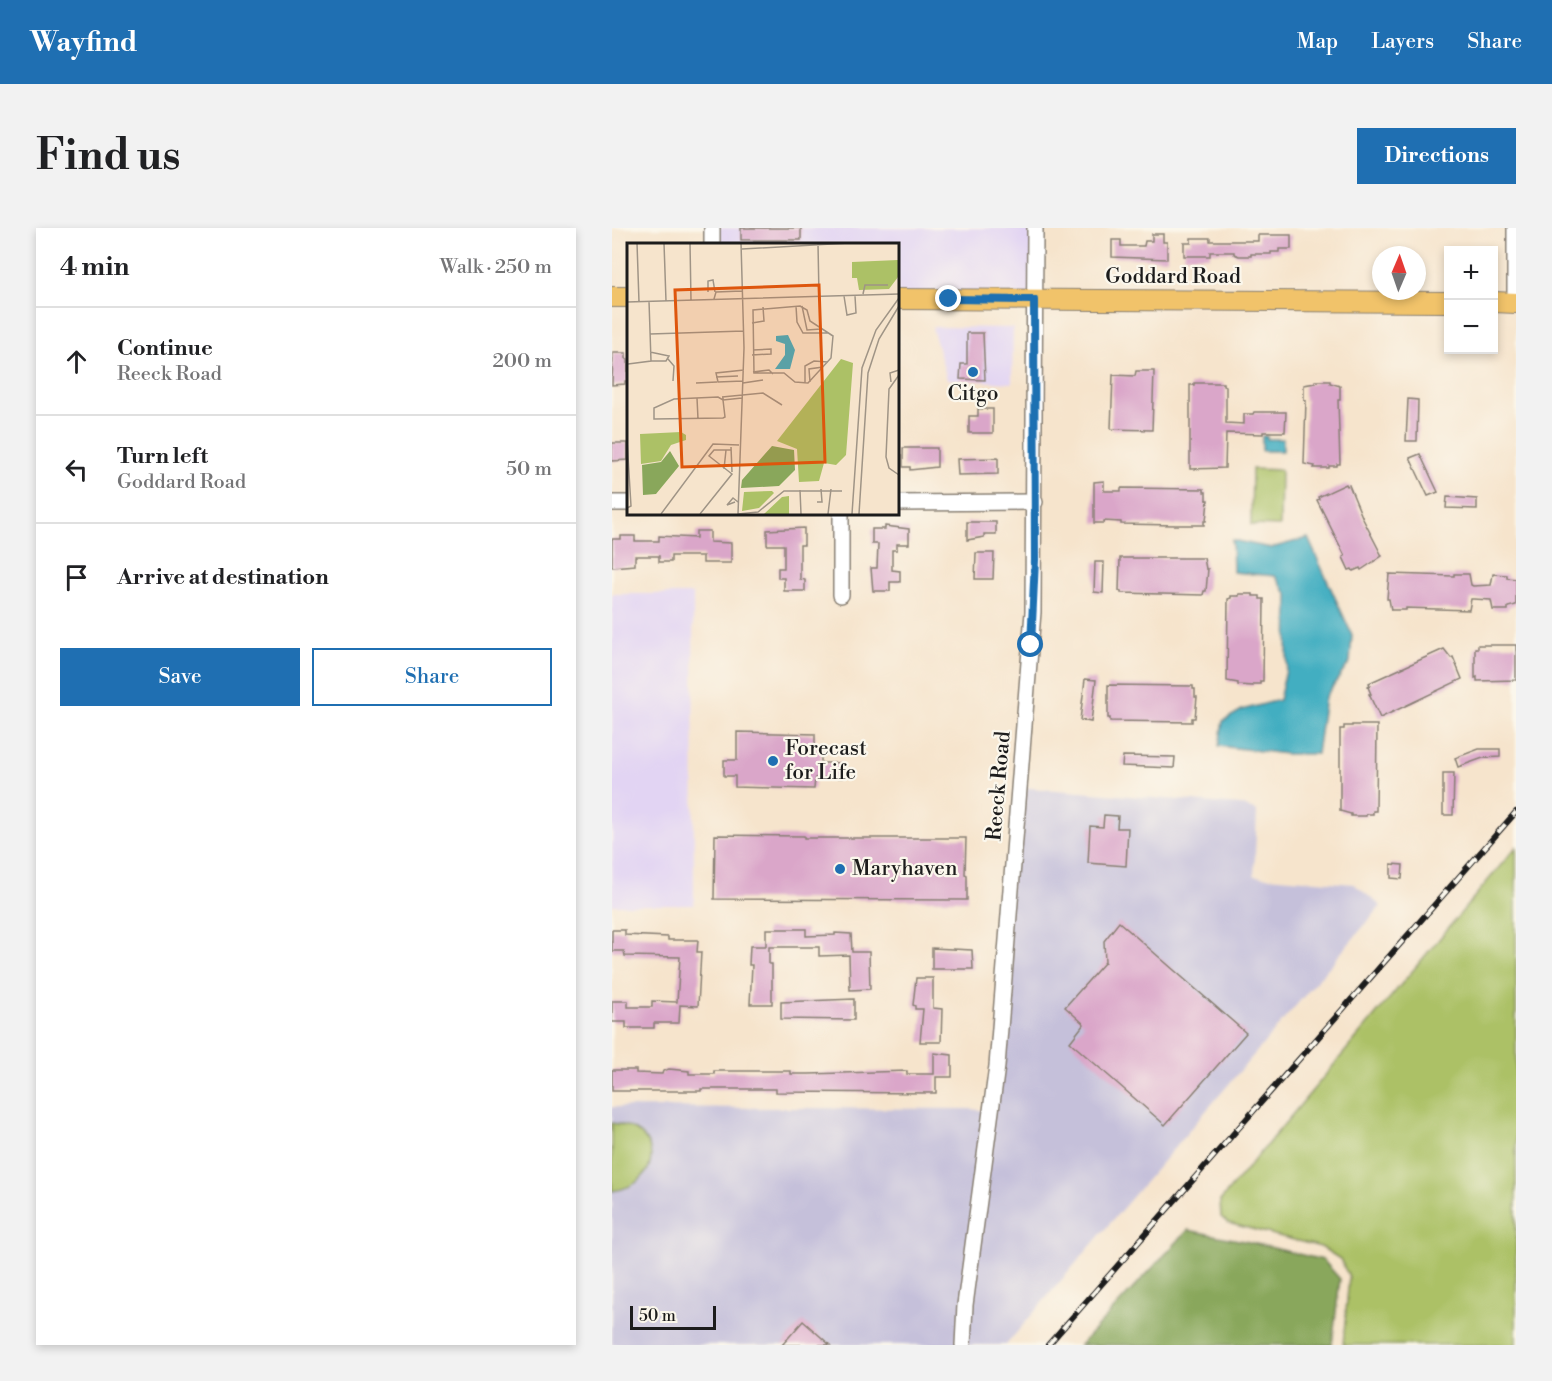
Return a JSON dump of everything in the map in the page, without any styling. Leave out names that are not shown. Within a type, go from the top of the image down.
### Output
[{"type":"main road","name":"Goddard Road","points":[[898,299],[1444,302]]},
{"type":"main road","points":[[1498,303],[1515,303]]},
{"type":"street","name":"Reeck Road","points":[[963,1345],[965,1305],[992,1111],[1032,634],[1035,502],[1035,228]]},
{"type":"street","points":[[1515,228],[1515,303]]},
{"type":"street","points":[[898,503],[1035,502]]},
{"type":"street","points":[[841,514],[841,595]]},
{"type":"shaded area","points":[[712,228],[1035,228],[1034,300],[898,299],[898,243],[712,243]]},
{"type":"shaded area","points":[[932,327],[1013,328],[1012,383],[947,379]]},
{"type":"shaded area","points":[[612,594],[693,594],[694,905],[612,905]]},
{"type":"shaded area","points":[[1018,787],[1241,805],[1257,811],[1254,876],[1354,884],[1381,906],[1006,1345],[612,1345],[612,1107],[992,1111]]},
{"type":"green space","points":[[1252,469],[1281,470],[1280,526],[1251,525]]},
{"type":"green space","points":[[1516,847],[1516,1345],[1343,1345],[1349,1277],[1340,1259],[1321,1247],[1228,1223],[1221,1217],[1220,1201]]},
{"type":"green space","points":[[612,1123],[629,1127],[642,1135],[649,1145],[651,1157],[648,1168],[641,1179],[629,1187],[612,1191]]},
{"type":"green space","points":[[1188,1230],[1323,1260],[1340,1279],[1332,1345],[1080,1345]]},
{"type":"water","points":[[1262,436],[1267,436],[1267,439],[1283,439],[1283,451],[1262,451]]},
{"type":"water","points":[[1308,538],[1352,635],[1350,662],[1325,697],[1317,754],[1286,754],[1219,746],[1223,721],[1242,710],[1279,700],[1287,666],[1288,595],[1275,576],[1233,572],[1232,540],[1271,548]]},
{"type":"building","points":[[741,228],[801,228],[801,240],[741,240]]},
{"type":"building","points":[[1152,234],[1163,234],[1163,242],[1167,242],[1167,259],[1112,257],[1112,240],[1121,240],[1121,246],[1144,246],[1145,241],[1152,241]]},
{"type":"building","points":[[1258,235],[1291,235],[1291,249],[1279,249],[1279,252],[1271,252],[1271,254],[1251,254],[1251,256],[1239,256],[1234,252],[1210,252],[1210,256],[1184,256],[1184,243],[1191,243],[1191,238],[1210,238],[1210,241],[1258,241]]},
{"type":"building","points":[[967,333],[983,333],[985,380],[960,379],[961,364],[967,364]]},
{"type":"building","points":[[613,353],[626,353],[627,381],[625,384],[612,385]]},
{"type":"building","points":[[1136,371],[1154,371],[1152,430],[1111,429],[1113,375],[1135,376]]},
{"type":"building","points":[[1315,381],[1330,381],[1340,386],[1340,400],[1338,400],[1340,464],[1329,466],[1329,468],[1314,468],[1315,466],[1304,464],[1306,400],[1304,400],[1304,385],[1315,383]]},
{"type":"building","points":[[1223,383],[1226,386],[1226,423],[1244,424],[1244,414],[1254,412],[1286,412],[1285,432],[1226,433],[1225,468],[1190,469],[1190,385]]},
{"type":"building","points":[[1408,399],[1418,400],[1417,441],[1406,441]]},
{"type":"building","points":[[978,409],[993,409],[993,433],[969,433],[969,416],[978,416]]},
{"type":"building","points":[[612,443],[627,443],[627,460],[612,461]]},
{"type":"building","points":[[903,448],[937,448],[937,467],[910,470],[910,467],[903,467]]},
{"type":"building","points":[[1420,454],[1438,492],[1428,496],[1410,458]]},
{"type":"building","points":[[998,458],[998,474],[958,475],[957,459]]},
{"type":"building","points":[[1104,481],[1104,491],[1121,491],[1121,488],[1204,489],[1206,500],[1208,500],[1206,521],[1204,525],[1121,524],[1121,522],[1104,521],[1104,523],[1094,523],[1094,482]]},
{"type":"building","points":[[1346,484],[1349,485],[1382,556],[1361,570],[1360,568],[1349,570],[1343,557],[1345,556],[1317,500],[1318,497]]},
{"type":"building","points":[[1447,497],[1477,499],[1477,509],[1446,508]]},
{"type":"building","points":[[967,522],[996,522],[996,534],[984,534],[984,537],[967,540]]},
{"type":"building","points":[[885,526],[909,529],[909,544],[897,544],[897,550],[892,550],[892,570],[900,571],[900,582],[890,582],[890,591],[873,591],[871,568],[877,568],[878,544],[872,544],[872,529],[885,529]]},
{"type":"building","points":[[804,528],[804,545],[800,545],[800,579],[805,580],[805,591],[784,591],[784,578],[778,578],[778,568],[784,568],[784,545],[767,545],[767,530]]},
{"type":"building","points":[[696,531],[710,531],[710,542],[731,543],[731,563],[703,563],[703,556],[671,556],[671,562],[659,562],[659,556],[635,556],[635,565],[612,567],[612,539],[621,539],[621,536],[635,536],[635,541],[659,541],[659,536],[696,538]]},
{"type":"building","points":[[976,553],[994,553],[993,579],[975,579]]},
{"type":"building","points":[[1120,558],[1204,558],[1206,569],[1208,569],[1206,591],[1203,595],[1121,593],[1119,591]]},
{"type":"building","points":[[1095,562],[1104,562],[1103,593],[1094,592]]},
{"type":"building","points":[[1389,574],[1454,576],[1454,574],[1469,574],[1473,586],[1491,585],[1493,574],[1507,575],[1507,578],[1516,579],[1516,605],[1508,607],[1508,610],[1493,610],[1491,600],[1471,599],[1469,610],[1406,608],[1406,610],[1391,610],[1389,599],[1387,599]]},
{"type":"building","points":[[1239,594],[1253,594],[1253,596],[1260,596],[1260,599],[1264,599],[1263,681],[1253,686],[1238,685],[1238,683],[1227,681],[1228,599],[1231,596],[1239,596]]},
{"type":"building","points":[[1478,645],[1516,645],[1516,680],[1477,681],[1477,677],[1475,678],[1475,648],[1478,648]]},
{"type":"building","points":[[1444,649],[1451,658],[1453,657],[1462,679],[1380,718],[1369,694],[1371,694],[1369,683]]},
{"type":"building","points":[[1085,679],[1096,680],[1091,722],[1080,720]]},
{"type":"building","points":[[1108,685],[1193,686],[1195,697],[1197,697],[1195,718],[1192,718],[1192,722],[1110,721],[1108,718]]},
{"type":"building","points":[[1352,725],[1377,725],[1376,811],[1366,816],[1351,816],[1351,814],[1340,811],[1340,729]]},
{"type":"building","name":"Forecast for Life","points":[[737,732],[815,734],[815,748],[821,748],[821,763],[842,763],[842,778],[815,778],[814,789],[735,787],[735,776],[724,776],[724,760],[737,760]]},
{"type":"building","points":[[1479,749],[1500,749],[1500,757],[1483,758],[1458,767],[1455,758]]},
{"type":"building","points":[[1123,756],[1175,757],[1174,768],[1122,766]]},
{"type":"building","points":[[1443,773],[1454,773],[1453,815],[1443,815]]},
{"type":"building","points":[[1104,815],[1118,816],[1117,828],[1128,828],[1126,866],[1088,863],[1090,826],[1103,827]]},
{"type":"building","name":"Maryhaven","points":[[715,835],[804,836],[804,838],[966,838],[967,900],[714,899]]},
{"type":"building","points":[[1391,864],[1403,865],[1402,879],[1391,878]]},
{"type":"building","points":[[1119,922],[1246,1033],[1165,1125],[1070,1042],[1084,1024],[1065,1007],[1105,962],[1104,941]]},
{"type":"building","points":[[766,929],[806,929],[806,936],[851,934],[852,952],[869,952],[870,989],[850,990],[849,955],[819,956],[819,947],[769,947],[769,964],[772,964],[772,1004],[750,1004],[752,965],[749,965],[750,946],[766,946]]},
{"type":"building","points":[[612,930],[625,930],[625,935],[668,937],[668,940],[698,940],[697,952],[701,952],[698,1006],[680,1005],[679,1023],[654,1023],[654,1028],[626,1028],[626,1022],[612,1022],[612,1001],[628,1001],[628,1007],[652,1007],[652,1001],[677,1002],[680,957],[625,956],[624,951],[612,951]]},
{"type":"building","points":[[932,948],[972,950],[973,969],[932,969]]},
{"type":"building","points":[[916,978],[933,978],[933,1008],[942,1009],[941,1042],[920,1042],[923,1009],[915,1009],[913,1005]]},
{"type":"building","points":[[854,999],[854,1020],[781,1019],[781,1002]]},
{"type":"building","points":[[934,1053],[952,1055],[952,1077],[936,1077],[936,1093],[776,1092],[776,1089],[612,1091],[612,1070],[636,1070],[636,1073],[662,1074],[663,1071],[669,1069],[689,1071],[689,1074],[714,1074],[714,1071],[791,1071],[791,1074],[809,1074],[907,1071],[907,1074],[934,1074]]},
{"type":"building","points":[[803,1321],[830,1345],[782,1345]]},
{"type":"railway","points":[[1048,1345],[1516,812]]},
{"type":"place","name":"Citgo","points":[[973,372]]},
{"type":"place","name":"Forecast for Life","points":[[773,761]]},
{"type":"place","name":"Maryhaven","points":[[840,869]]},
{"type":"route","points":[[949,299],[1034,300],[1035,560],[1031,645]]}]
